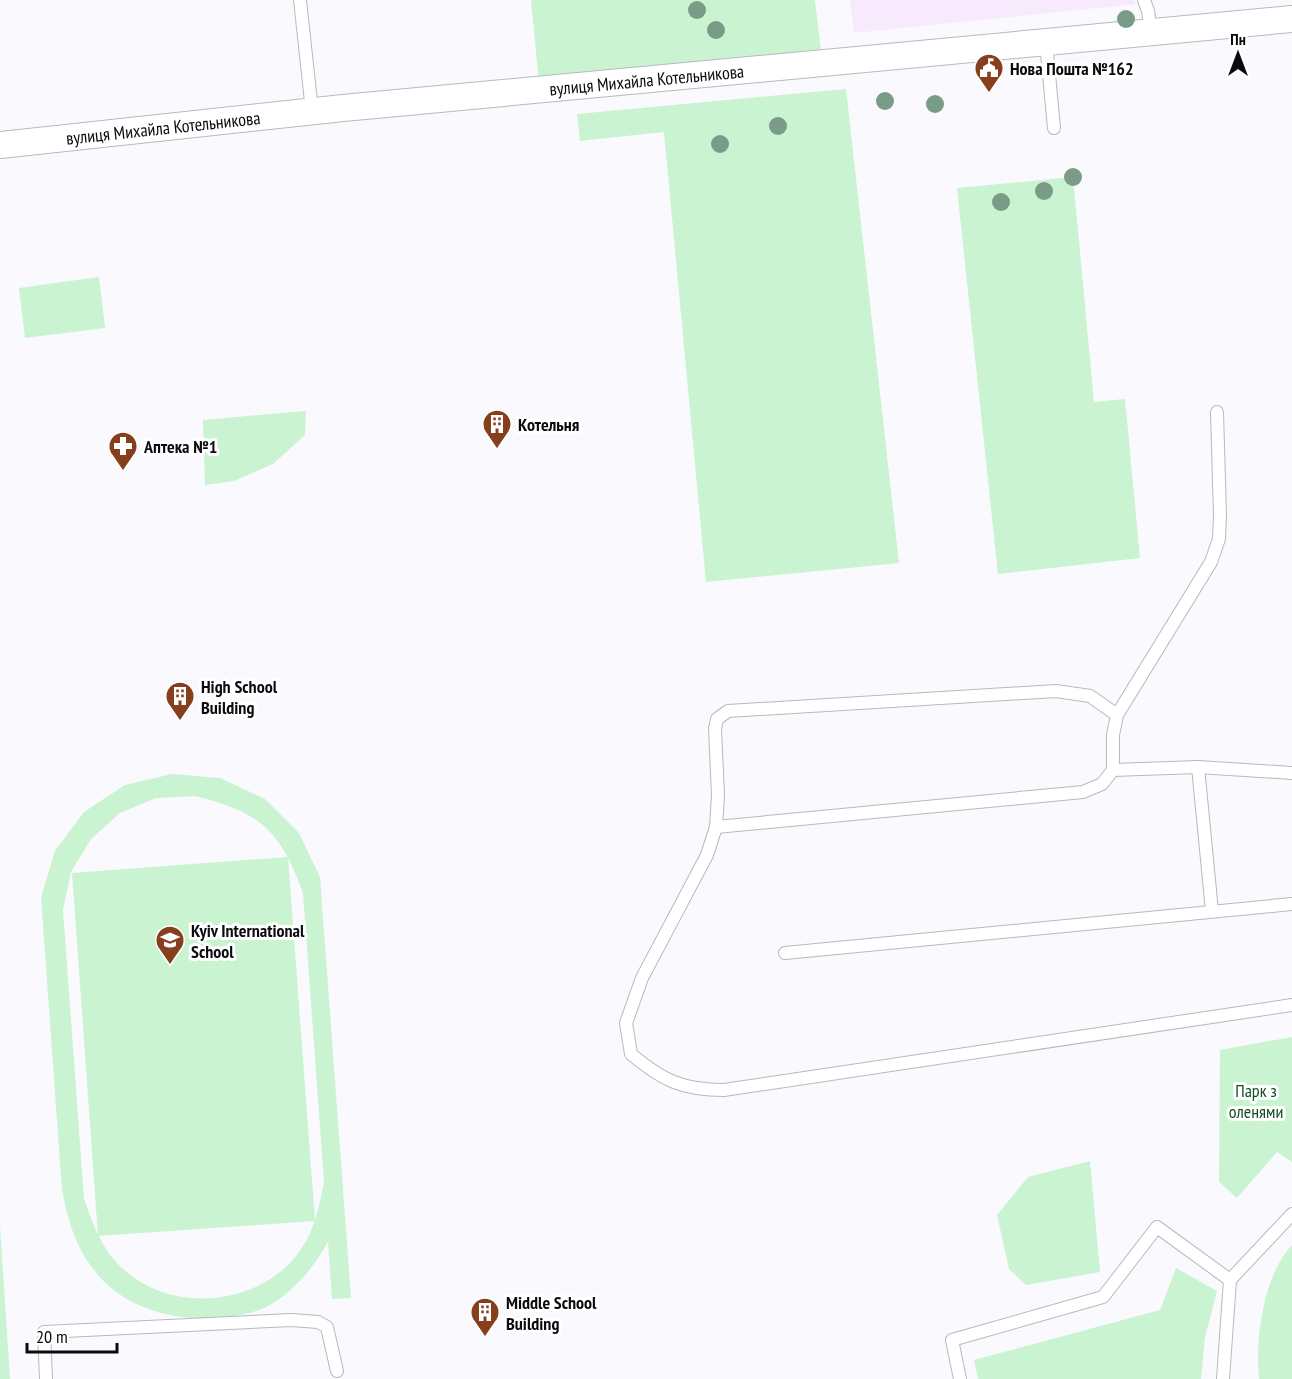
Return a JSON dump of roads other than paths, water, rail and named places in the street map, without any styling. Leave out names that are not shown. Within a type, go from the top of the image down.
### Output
[{"type":"street","name":"вулиця Михайла Котельникова","points":[[0,145],[312,111],[1292,19]]},
{"type":"lane","points":[[300,0],[312,111]]},
{"type":"lane","points":[[1144,0],[1148,11],[1150,33]]},
{"type":"lane","points":[[1046,42],[1054,128]]},
{"type":"lane","points":[[716,827],[1083,792],[1102,784],[1113,770],[1113,735],[1117,715],[1211,562],[1216,547],[1220,515],[1217,412]]},
{"type":"lane","points":[[1117,715],[1090,696],[1056,691],[728,711],[717,719],[715,729],[718,795],[716,827],[707,855],[642,978],[626,1023],[631,1054],[656,1075],[673,1083],[697,1090],[724,1090],[1292,1005]]},
{"type":"lane","points":[[1113,770],[1198,767],[1292,773]]},
{"type":"lane","points":[[1198,767],[1212,912]]},
{"type":"lane","points":[[785,953],[1292,903]]},
{"type":"lane","points":[[1222,1379],[1230,1280],[1292,1214]]},
{"type":"lane","points":[[960,1379],[952,1340],[1102,1297],[1158,1227],[1230,1280]]},
{"type":"lane","points":[[46,1379],[44,1332],[291,1320],[318,1322],[327,1327],[337,1371]]},
{"type":"place","name":"Нова Пошта №162","points":[[989,94]]},
{"type":"place","name":"Котельня","points":[[497,450]]},
{"type":"place","name":"Аптека №1","points":[[123,472]]},
{"type":"place","name":"High School Building","points":[[180,722]]},
{"type":"place","name":"Kyiv International School","points":[[170,966]]},
{"type":"place","name":"Middle School Building","points":[[485,1338]]},
{"type":"park label","name":"Парк з оленями","points":[[1256,1100]]}]
